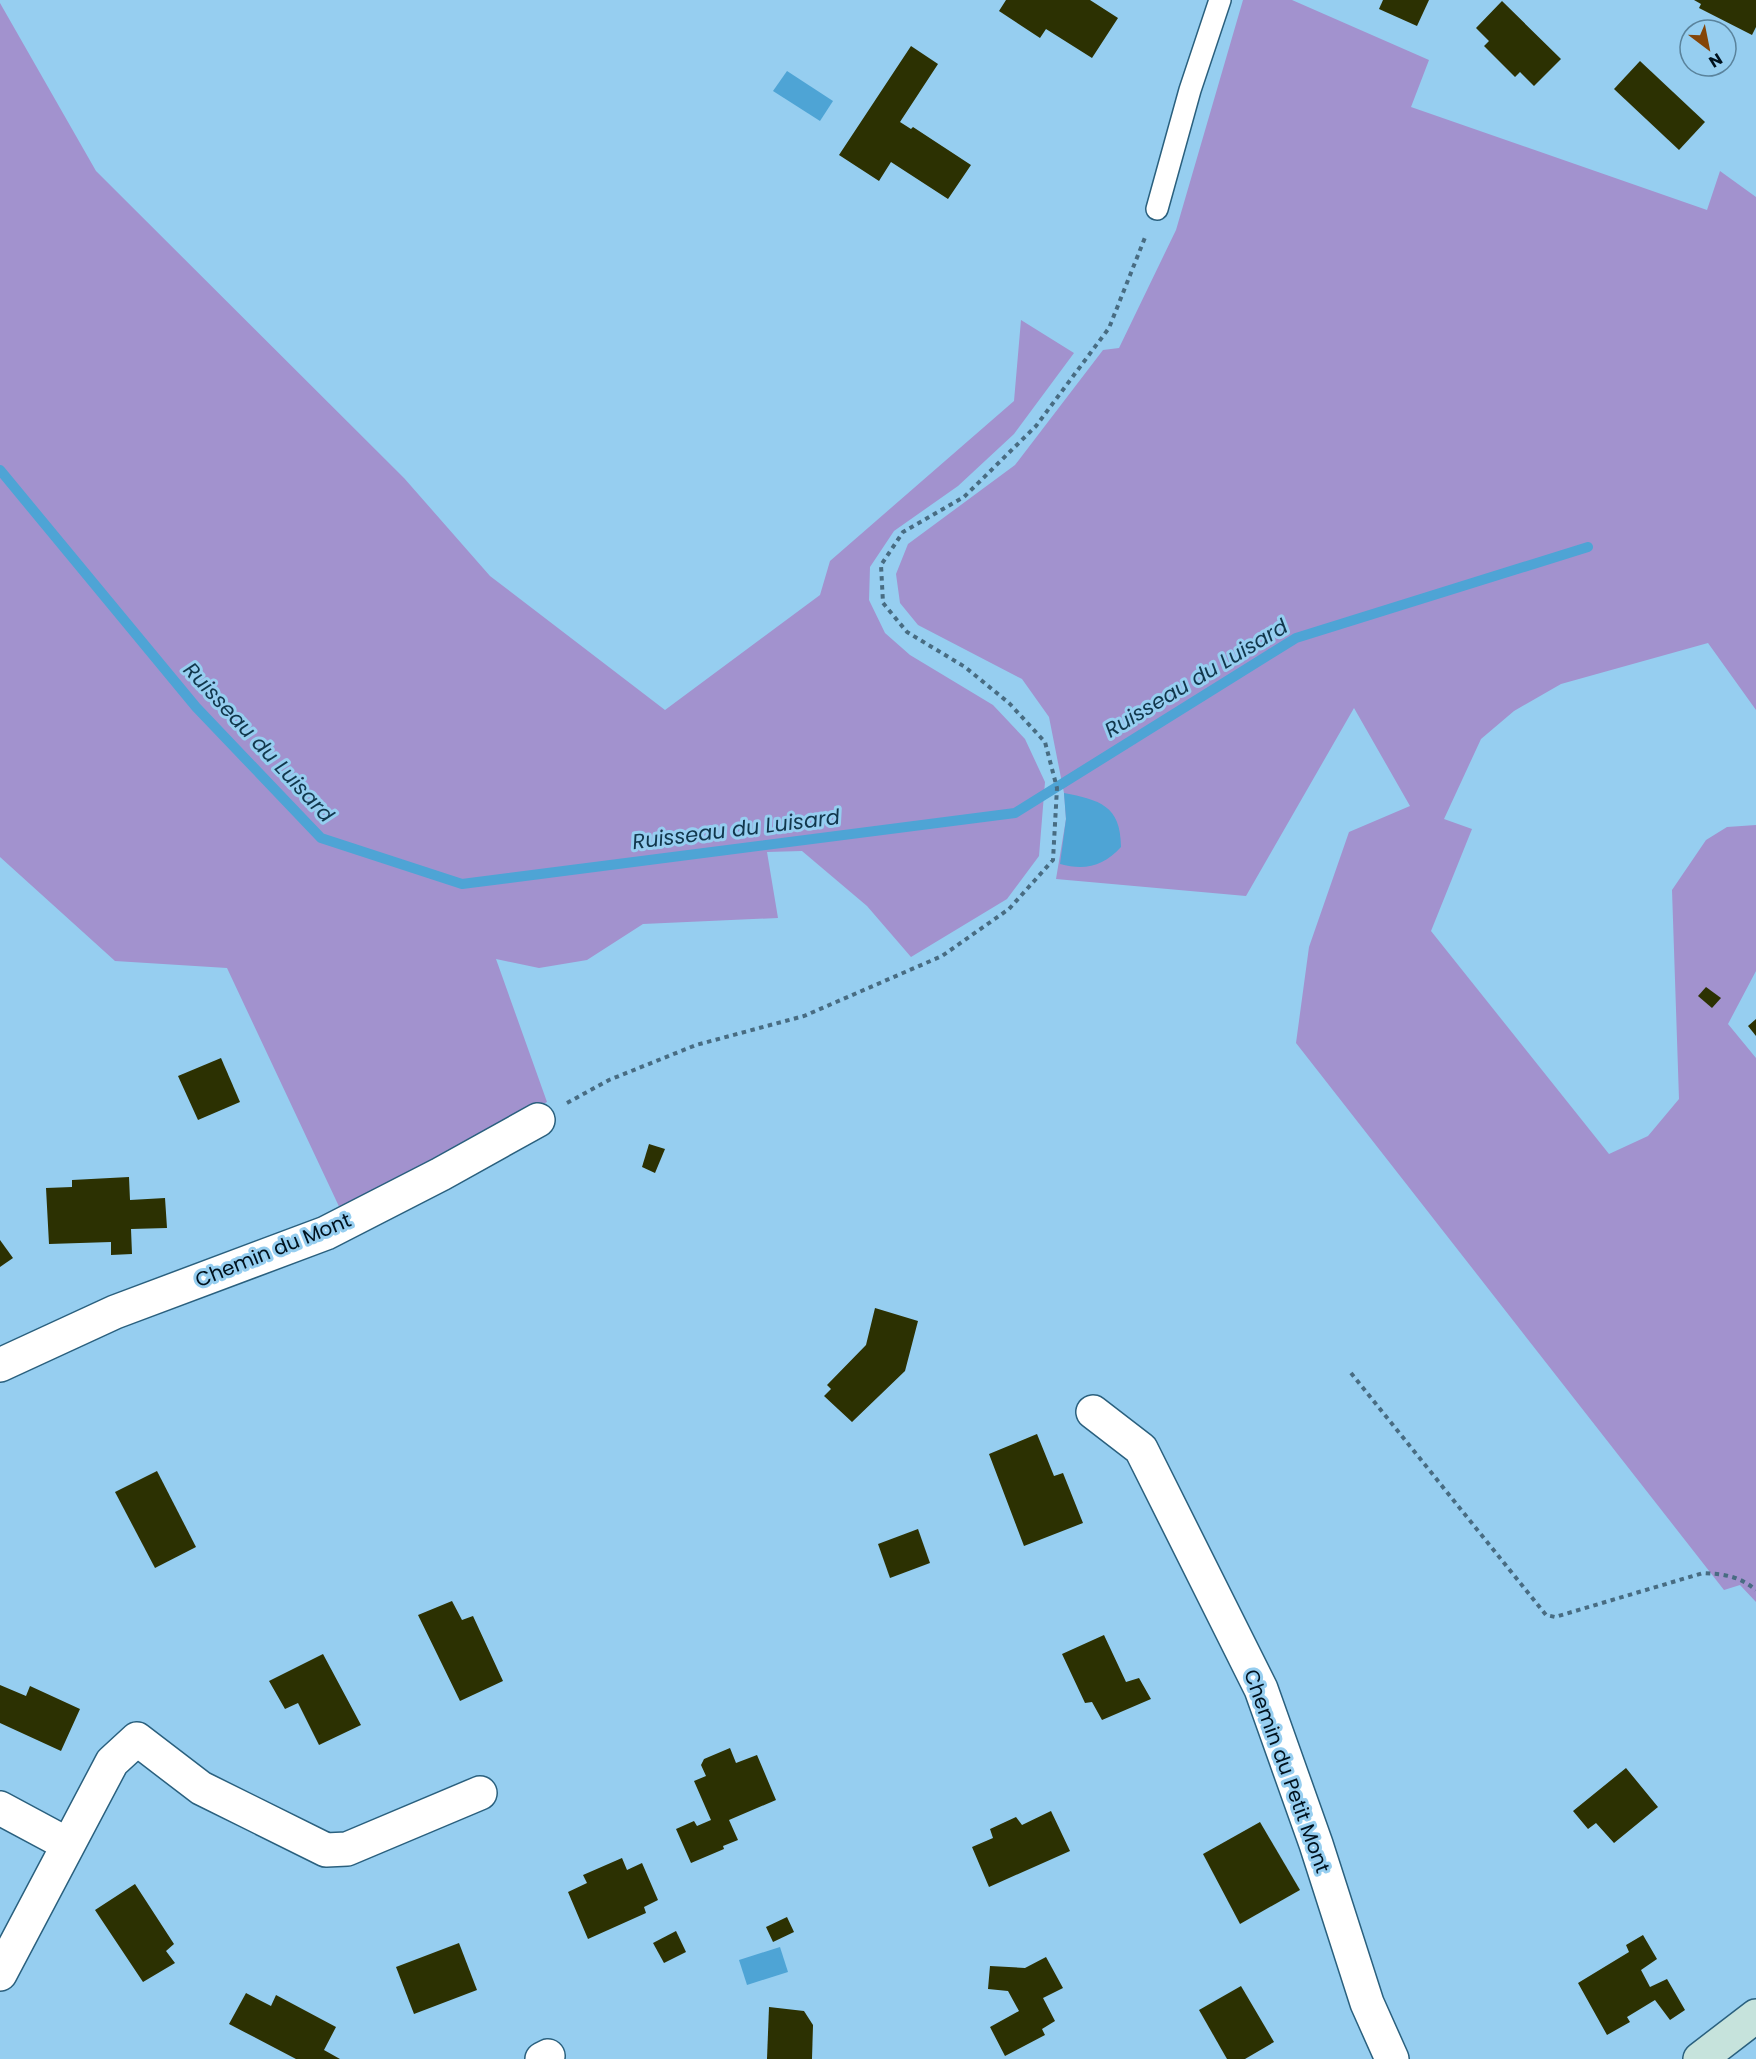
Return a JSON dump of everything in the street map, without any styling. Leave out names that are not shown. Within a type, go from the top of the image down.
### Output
[{"type":"street","name":"Chemin du Mont","points":[[0,1365],[115,1312],[326,1233],[441,1174],[538,1120]]},
{"type":"street","name":"Chemin du Petit Mont","points":[[1093,1412],[1141,1449],[1261,1689],[1316,1844],[1367,2003],[1392,2059]]},
{"type":"street","points":[[0,1974],[112,1762],[137,1739],[201,1788],[326,1850],[347,1849],[480,1793]]},
{"type":"street","points":[[0,1808],[67,1844]]},
{"type":"street","points":[[1700,2059],[1756,2016]]},
{"type":"lane","points":[[1157,209],[1190,90],[1220,0]]},
{"type":"path","points":[[538,1120],[609,1080],[696,1045],[804,1016],[942,956],[1010,909],[1053,860],[1057,789],[1045,742],[1009,703],[974,675],[907,632],[883,603],[881,565],[903,532],[964,496],[1036,426],[1109,328],[1157,209]]},
{"type":"path","points":[[1351,1372],[1546,1615],[1555,1617],[1703,1574],[1726,1574],[1745,1581],[1756,1590]]},
{"type":"shaded area","points":[[1243,0],[1292,0],[1429,60],[1411,107],[1707,210],[1720,171],[1756,197],[1756,710],[1708,643],[1561,684],[1514,711],[1481,739],[1444,819],[1472,829],[1431,931],[1609,1154],[1648,1136],[1679,1099],[1672,890],[1706,840],[1727,827],[1756,825],[1756,971],[1728,1024],[1756,1058],[1756,1602],[1740,1585],[1724,1590],[1296,1043],[1309,947],[1349,832],[1410,806],[1354,708],[1246,896],[1056,879],[1066,819],[1064,793],[1049,717],[1022,679],[918,625],[900,603],[896,574],[908,544],[1015,465],[1103,350],[1119,348],[1176,230]]},
{"type":"shaded area","points":[[0,3],[96,171],[404,478],[490,576],[665,710],[820,595],[830,561],[1014,401],[1021,320],[1074,353],[1014,434],[958,486],[894,531],[870,567],[869,600],[885,633],[910,655],[993,705],[1025,739],[1045,782],[1039,856],[1007,899],[911,957],[867,906],[802,851],[767,852],[778,918],[643,924],[587,960],[539,968],[496,959],[547,1102],[343,1215],[227,968],[115,961],[0,857]]},
{"type":"water","points":[[787,71],[833,101],[820,121],[773,91]]},
{"type":"water","points":[[1064,793],[1088,798],[1106,807],[1112,813],[1120,833],[1121,847],[1108,859],[1086,867],[1060,864],[1066,819]]},
{"type":"water","points":[[780,1947],[788,1972],[747,1985],[739,1960]]},
{"type":"building","points":[[1006,0],[1090,0],[1118,18],[1092,58],[1046,29],[1040,38],[999,11]]},
{"type":"building","points":[[1383,0],[1429,0],[1417,26],[1379,9]]},
{"type":"building","points":[[1694,0],[1756,0],[1756,27],[1752,35],[1738,28],[1738,18],[1719,18],[1699,8],[1701,4]]},
{"type":"building","points":[[1502,1],[1561,59],[1534,86],[1520,72],[1515,77],[1484,46],[1489,41],[1476,28]]},
{"type":"building","points":[[911,46],[938,64],[900,122],[911,129],[913,127],[971,165],[948,199],[891,162],[879,181],[839,155]]},
{"type":"building","points":[[1640,61],[1705,122],[1679,150],[1614,89]]},
{"type":"building","points":[[1706,987],[1721,998],[1712,1008],[1698,996]]},
{"type":"building","points":[[1756,1019],[1756,1036],[1748,1026]]},
{"type":"building","points":[[221,1058],[240,1102],[198,1120],[178,1076]]},
{"type":"building","points":[[649,1144],[665,1149],[655,1173],[642,1167]]},
{"type":"building","points":[[129,1177],[130,1200],[165,1198],[167,1228],[131,1229],[132,1254],[111,1255],[111,1242],[49,1244],[46,1188],[72,1187],[72,1180]]},
{"type":"building","points":[[0,1240],[13,1258],[0,1267]]},
{"type":"building","points":[[875,1308],[918,1321],[905,1371],[852,1422],[824,1396],[831,1389],[827,1385],[866,1345]]},
{"type":"building","points":[[1037,1434],[1054,1476],[1063,1473],[1083,1523],[1024,1546],[989,1454]]},
{"type":"building","points":[[157,1471],[196,1547],[155,1568],[115,1492]]},
{"type":"building","points":[[918,1529],[930,1563],[890,1578],[878,1544]]},
{"type":"building","points":[[452,1601],[462,1620],[473,1616],[503,1681],[460,1701],[418,1615]]},
{"type":"building","points":[[1104,1635],[1126,1682],[1139,1678],[1151,1699],[1102,1720],[1092,1702],[1085,1703],[1062,1654]]},
{"type":"building","points":[[323,1654],[361,1725],[319,1745],[298,1703],[285,1709],[269,1681]]},
{"type":"building","points":[[0,1685],[26,1696],[30,1686],[80,1709],[61,1751],[0,1723]]},
{"type":"building","points":[[730,1748],[736,1763],[757,1755],[776,1800],[729,1820],[738,1840],[723,1846],[724,1849],[691,1863],[676,1829],[694,1821],[697,1826],[711,1820],[694,1781],[706,1776],[701,1765],[704,1759]]},
{"type":"building","points":[[1626,1768],[1658,1807],[1614,1843],[1596,1823],[1588,1829],[1573,1811]]},
{"type":"building","points":[[1051,1811],[1070,1851],[989,1887],[972,1847],[993,1838],[990,1829],[1016,1817],[1022,1825]]},
{"type":"building","points":[[1260,1822],[1300,1890],[1240,1924],[1203,1854]]},
{"type":"building","points":[[622,1858],[627,1870],[642,1863],[658,1900],[644,1907],[646,1913],[588,1939],[568,1892],[587,1883],[583,1875]]},
{"type":"building","points":[[135,1884],[174,1944],[166,1951],[175,1963],[143,1982],[95,1910]]},
{"type":"building","points":[[787,1917],[794,1932],[773,1942],[766,1927]]},
{"type":"building","points":[[676,1931],[686,1952],[664,1963],[653,1943]]},
{"type":"building","points":[[1643,1935],[1657,1959],[1641,1970],[1650,1987],[1667,1979],[1685,2010],[1670,2020],[1655,2000],[1627,2017],[1630,2022],[1607,2035],[1578,1983],[1629,1952],[1626,1945]]},
{"type":"building","points":[[459,1943],[477,1990],[414,2014],[396,1967]]},
{"type":"building","points":[[1046,1957],[1063,1988],[1043,1998],[1055,2021],[1042,2029],[1045,2035],[1005,2056],[990,2027],[1019,2011],[1008,1991],[988,1989],[990,1966],[1025,1968]]},
{"type":"building","points":[[1241,1986],[1274,2042],[1245,2059],[1227,2059],[1199,2010]]},
{"type":"building","points":[[246,1993],[271,2006],[276,1995],[336,2027],[324,2050],[340,2059],[296,2059],[229,2024]]},
{"type":"building","points":[[769,2007],[804,2011],[813,2025],[812,2059],[767,2059]]},
{"type":"waterway","name":"Ruisseau du Luisard","points":[[0,470],[196,707],[321,838],[462,884],[1015,813],[1296,638],[1588,547]]}]
